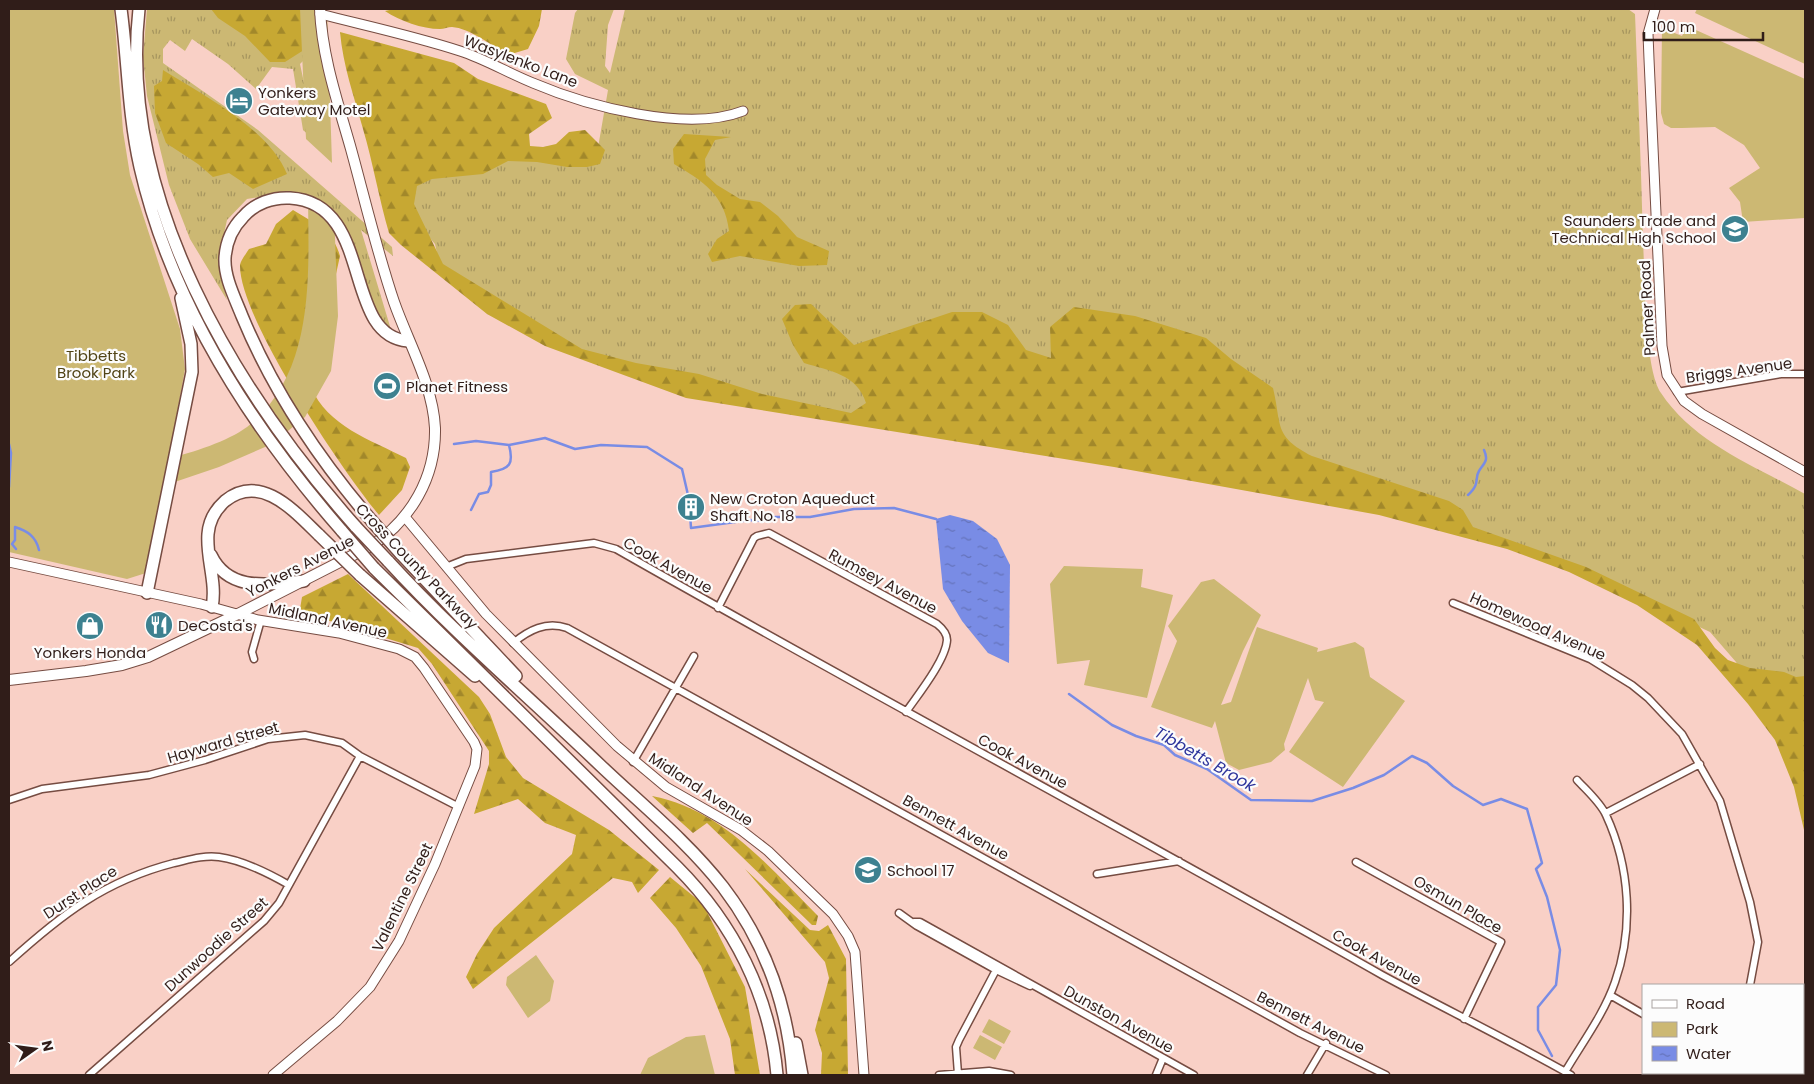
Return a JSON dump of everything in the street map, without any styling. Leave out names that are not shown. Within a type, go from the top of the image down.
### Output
[{"type":"highway","points":[[121,9],[124,59]]},
{"type":"highway","points":[[124,59],[127,9]]},
{"type":"highway","name":"Cross County Parkway","points":[[139,9],[138,70],[144,128],[160,200],[181,259],[216,328],[256,395],[301,459],[356,527],[388,561],[436,611],[680,842],[722,886],[759,944],[776,986],[784,1015],[793,1075]]},
{"type":"highway","name":"Cross County Parkway","points":[[124,59],[128,102],[141,172],[155,223],[175,275],[204,333],[253,414],[299,478],[374,568],[682,872],[714,909],[738,945],[755,984],[769,1030],[777,1075]]},
{"type":"highway","points":[[408,341],[393,338],[378,326],[342,232],[332,217],[321,208],[303,200],[276,199],[252,208],[235,226],[227,249],[226,268],[234,296],[252,339],[277,389],[303,432],[329,470],[370,520],[516,676],[554,721]]},
{"type":"highway","points":[[147,593],[192,372],[191,344],[175,275]]},
{"type":"highway","points":[[212,606],[213,586],[208,542],[210,524],[219,508],[235,495],[249,491],[262,492],[280,500],[462,667],[514,706]]},
{"type":"highway","points":[[208,542],[218,567],[238,581],[258,585],[304,581]]},
{"type":"highway","points":[[784,1015],[795,1041],[802,1075]]},
{"type":"main road","name":"Yonkers Avenue","points":[[9,680],[122,665],[173,647],[371,546],[405,517],[425,482],[431,464],[434,437],[430,398],[389,288],[322,41],[320,11]]},
{"type":"street","name":"Palmer Road","points":[[1655,9],[1648,34],[1648,59],[1662,346],[1667,375],[1684,401],[1702,414],[1805,472]]},
{"type":"street","name":"Wasylenko Lane","points":[[320,11],[461,51],[534,84],[602,106],[672,119],[694,120],[714,119],[743,111]]},
{"type":"street","name":"Briggs Avenue","points":[[1677,392],[1780,374],[1805,374]]},
{"type":"street","name":"Midland Avenue","points":[[405,517],[513,644],[633,762],[666,787],[750,837],[802,883],[844,928],[852,944],[856,960],[864,1075]]},
{"type":"street","name":"Rumsey Avenue","points":[[718,608],[757,536],[768,533],[942,628],[947,642],[942,655],[906,712]]},
{"type":"street","name":"Cook Avenue","points":[[446,567],[466,559],[594,543],[616,549],[906,712],[1464,1019],[1568,1074]]},
{"type":"street","name":"Midland Avenue","points":[[9,562],[212,606],[262,620],[339,633],[399,650],[415,657],[477,750]]},
{"type":"street","name":"Homewood Avenue","points":[[1453,602],[1590,659],[1632,685],[1648,698],[1682,734],[1720,801],[1750,902],[1758,942],[1750,984]]},
{"type":"street","points":[[254,659],[252,652],[262,620]]},
{"type":"street","name":"Bennett Avenue","points":[[513,644],[540,627],[562,627],[676,688],[1300,1033],[1326,1044],[1386,1075]]},
{"type":"street","points":[[633,762],[694,656]]},
{"type":"street","name":"Hayward Street","points":[[9,800],[42,789],[150,775],[281,736],[305,734],[342,742],[360,756],[459,807]]},
{"type":"street","name":"Valentine Street","points":[[272,1075],[337,1021],[370,987],[399,941],[459,807],[475,766],[477,750]]},
{"type":"street","name":"Dunwoodie Street","points":[[89,1075],[264,921],[279,904],[360,756]]},
{"type":"street","points":[[1606,813],[1700,764]]},
{"type":"street","points":[[1568,1074],[1610,995],[1622,960],[1628,924],[1626,890],[1621,860],[1606,813],[1577,780]]},
{"type":"street","name":"Durst Place","points":[[9,962],[67,913],[95,894],[129,876],[158,867],[194,858],[220,857],[267,873],[289,885]]},
{"type":"street","points":[[1097,874],[1179,862]]},
{"type":"street","name":"Osmun Place","points":[[1356,862],[1502,942],[1464,1019]]},
{"type":"street","name":"Dunston Avenue","points":[[900,913],[917,926],[1022,984],[1031,986]]},
{"type":"street","name":"Dunston Avenue","points":[[914,922],[920,922],[1031,986],[1194,1075]]},
{"type":"street","points":[[958,1074],[956,1047],[996,970]]},
{"type":"street","points":[[1610,995],[1642,1013]]},
{"type":"street","points":[[1307,1075],[1326,1044]]},
{"type":"street","points":[[1156,1075],[1163,1058]]},
{"type":"street","points":[[939,1075],[998,1071],[1011,1075]]},
{"type":"green space","name":"Tibbetts Brook Park","points":[[9,9],[114,9],[123,131],[130,175],[180,329],[185,369],[169,458],[199,450],[230,437],[247,427],[270,404],[286,377],[298,348],[304,317],[308,252],[308,188],[334,212],[338,316],[331,371],[305,417],[272,444],[219,467],[163,486],[146,573],[127,579],[9,552]]},
{"type":"green space","points":[[147,9],[308,9],[308,56],[300,64],[314,130],[311,137],[303,130],[293,69],[272,67],[256,89],[228,64],[192,39],[185,51],[170,40],[163,49],[163,63],[258,130],[392,247],[393,256],[361,230],[392,333],[379,323],[341,223],[286,193],[247,199],[227,220],[218,261],[227,300],[190,239],[169,185],[147,96],[143,57]]},
{"type":"green space","points":[[211,9],[305,9],[307,48],[285,62],[270,62],[245,36],[218,18]]},
{"type":"green space","points":[[300,9],[327,9],[332,163],[306,139]]},
{"type":"green space","points":[[394,9],[542,9],[539,26],[528,49],[508,55],[481,38],[459,28],[433,29],[419,26],[397,18],[385,11]]},
{"type":"green space","points":[[578,9],[614,9],[608,25],[605,66],[610,73],[625,9],[1628,9],[1635,14],[1645,297],[1648,342],[1655,380],[1661,393],[1675,411],[1708,440],[1746,463],[1805,494],[1805,738],[1763,719],[1736,662],[1710,632],[1593,577],[1501,541],[1367,506],[824,413],[574,350],[440,267],[435,244],[405,209],[407,157],[596,159],[608,90],[575,74],[566,59],[575,13]]},
{"type":"green space","points":[[1697,9],[1805,9],[1805,64],[1695,13]]},
{"type":"green space","points":[[1687,26],[1805,79],[1805,218],[1743,222],[1740,202],[1729,188],[1760,168],[1744,145],[1715,127],[1671,128],[1664,124],[1661,113],[1662,28],[1682,36]]},
{"type":"green space","points":[[340,32],[454,63],[478,79],[546,104],[552,118],[529,134],[530,146],[543,147],[556,144],[569,132],[585,130],[605,150],[600,164],[587,167],[567,167],[537,162],[508,161],[483,174],[432,179],[417,186],[414,204],[443,264],[582,349],[636,363],[699,374],[762,394],[851,413],[866,403],[862,393],[841,375],[804,363],[793,345],[782,319],[795,305],[811,304],[854,345],[952,312],[982,312],[1008,325],[1026,350],[1051,358],[1050,327],[1074,307],[1135,316],[1206,338],[1231,359],[1273,388],[1281,428],[1291,442],[1299,449],[1312,456],[1449,501],[1463,510],[1473,527],[1586,567],[1694,619],[1715,648],[1728,660],[1750,668],[1784,672],[1796,677],[1805,676],[1805,851],[1804,830],[1794,787],[1775,740],[1748,704],[1697,645],[1637,605],[1569,572],[1507,549],[1379,515],[1114,467],[686,398],[545,346],[487,314],[401,245],[389,233],[367,142],[346,69]]},
{"type":"green space","points":[[163,70],[233,114],[250,128],[266,142],[287,174],[253,189],[229,173],[213,177],[198,164],[166,143],[155,113],[154,86],[162,81]]},
{"type":"green space","points":[[684,134],[731,137],[715,140],[705,159],[706,175],[717,185],[740,199],[760,202],[778,216],[797,237],[829,251],[827,265],[799,266],[740,256],[712,262],[708,254],[717,239],[729,231],[727,218],[711,190],[674,164],[673,149]]},
{"type":"green space","points":[[293,210],[322,228],[333,240],[340,256],[311,387],[318,401],[339,422],[365,438],[406,458],[410,467],[402,490],[379,515],[342,465],[296,394],[274,357],[244,290],[240,266],[243,258],[249,249],[266,244],[276,224]]},
{"type":"green space","points":[[1064,566],[1143,569],[1141,587],[1173,595],[1147,698],[1084,685],[1090,660],[1057,664],[1050,584]]},
{"type":"green space","points":[[348,574],[479,697],[490,714],[506,757],[523,778],[609,830],[659,870],[638,893],[632,882],[613,878],[473,989],[466,977],[477,954],[494,928],[572,854],[576,835],[545,823],[518,799],[474,814],[489,764],[489,751],[432,664],[418,648],[320,618],[300,609],[302,597]]},
{"type":"green space","points":[[1214,579],[1261,615],[1243,651],[1221,705],[1231,702],[1257,627],[1318,648],[1317,652],[1355,642],[1364,648],[1370,677],[1405,701],[1343,787],[1289,752],[1324,702],[1315,700],[1308,678],[1284,744],[1285,750],[1271,762],[1239,770],[1226,763],[1215,721],[1212,728],[1151,707],[1177,641],[1168,626],[1201,582]]},
{"type":"green space","points":[[652,796],[677,803],[701,813],[723,827],[763,860],[818,916],[816,925],[812,925],[707,823],[693,833]]},
{"type":"green space","points":[[745,869],[810,930],[819,931],[828,925],[846,959],[848,1075],[821,1075],[822,1053],[815,1030],[829,978],[825,962]]},
{"type":"green space","points":[[670,877],[703,904],[745,987],[760,1075],[735,1075],[730,1039],[701,966],[676,928],[650,898]]},
{"type":"green space","points":[[536,955],[554,981],[550,1001],[528,1018],[506,985],[507,977]]},
{"type":"green space","points":[[989,1019],[1011,1031],[1004,1044],[982,1032]]},
{"type":"green space","points":[[705,1035],[715,1075],[640,1075],[648,1058],[686,1037]]},
{"type":"green space","points":[[980,1035],[1002,1047],[995,1060],[973,1048]]},
{"type":"water","points":[[950,515],[973,521],[997,539],[1010,565],[1009,663],[988,653],[962,621],[943,589],[936,519]]},
{"type":"waterway","name":"Tibbetts Brook","points":[[454,444],[476,441],[509,445],[545,438],[575,449],[601,445],[647,447],[682,469],[688,495]]},
{"type":"waterway","points":[[9,444],[11,453],[9,487]]},
{"type":"waterway","points":[[471,510],[479,494],[488,492],[491,485],[491,472],[503,469],[511,461],[509,445]]},
{"type":"waterway","points":[[1468,495],[1476,484],[1478,474],[1485,462],[1484,450]]},
{"type":"waterway","name":"Tibbetts Brook","points":[[690,513],[691,528],[750,520],[763,521],[775,517],[810,517],[854,509],[894,508],[936,519]]},
{"type":"waterway","points":[[16,549],[12,544],[15,540],[15,527],[31,535],[36,541],[39,550]]},
{"type":"waterway","name":"Tibbetts Brook","points":[[1069,694],[1112,725],[1136,736],[1164,745],[1175,755],[1207,769],[1251,800],[1312,801],[1353,788],[1384,775],[1412,756],[1427,763],[1453,786],[1483,805],[1501,799],[1527,809],[1542,863],[1536,869],[1547,897],[1560,950],[1556,985],[1538,1007],[1538,1030],[1552,1056]]},
{"type":"place","name":"Yonkers Gateway Motel","points":[[239,101]]},
{"type":"place","name":"Saunders Trade and Technical High School","points":[[1735,229]]},
{"type":"place","name":"Planet Fitness","points":[[387,386]]},
{"type":"place","name":"New Croton Aqueduct Shaft No. 18","points":[[691,507]]},
{"type":"place","name":"DeCosta's","points":[[159,625]]},
{"type":"place","name":"Yonkers Honda","points":[[90,626]]},
{"type":"place","name":"School 17","points":[[868,870]]}]
